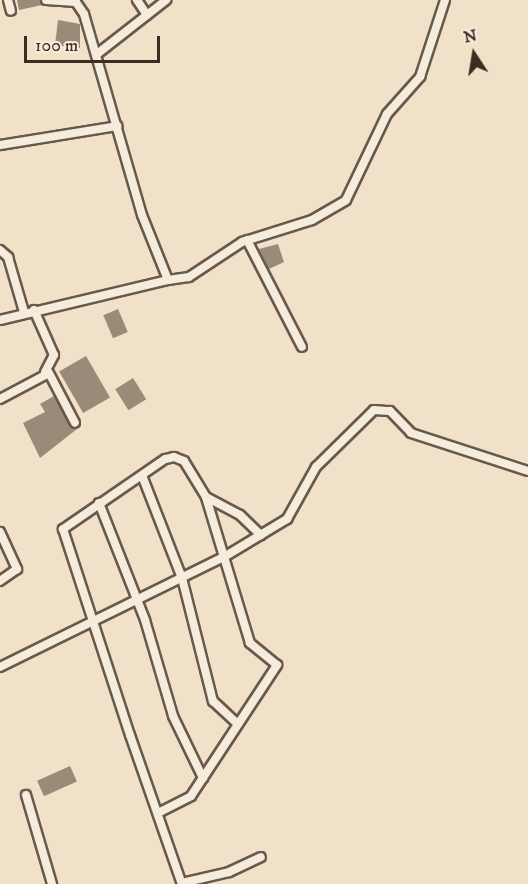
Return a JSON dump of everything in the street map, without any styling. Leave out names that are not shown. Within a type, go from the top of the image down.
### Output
[{"type":"street","points":[[9,0],[11,11]]},
{"type":"street","points":[[46,0],[80,5],[97,54],[146,225],[168,280]]},
{"type":"street","points":[[137,0],[147,15]]},
{"type":"street","points":[[97,54],[165,0]]},
{"type":"street","points":[[0,320],[24,312],[189,277],[247,240],[312,220],[349,196],[387,114],[420,77],[445,0]]},
{"type":"street","points":[[0,145],[117,126]]},
{"type":"street","points":[[247,240],[302,347]]},
{"type":"street","points":[[0,250],[8,257],[24,312]]},
{"type":"street","points":[[0,399],[45,372],[54,355],[34,310]]},
{"type":"street","points":[[45,372],[57,383],[75,423]]},
{"type":"street","points":[[0,667],[224,557],[287,519],[316,467],[364,417],[380,409],[390,411],[411,433],[528,471]]},
{"type":"street","points":[[158,813],[186,801],[277,664],[250,643],[206,497],[177,458],[165,459],[143,478],[99,503],[63,530],[158,813],[182,883],[229,872],[261,857]]},
{"type":"street","points":[[143,478],[182,578],[213,701],[238,724]]},
{"type":"street","points":[[206,497],[240,515],[261,535]]},
{"type":"street","points":[[99,503],[137,600],[173,716],[203,778]]},
{"type":"street","points":[[0,532],[17,569],[0,581]]},
{"type":"street","points":[[26,795],[52,884]]},
{"type":"building","points":[[17,0],[40,0],[42,5],[19,10]]},
{"type":"building","points":[[58,20],[80,24],[80,48],[55,45]]},
{"type":"building","points":[[278,244],[284,262],[269,269],[259,249]]},
{"type":"building","points":[[118,309],[128,332],[113,338],[103,315]]},
{"type":"building","points":[[86,356],[110,398],[83,413],[59,372]]},
{"type":"building","points":[[133,378],[146,399],[128,410],[115,389]]},
{"type":"building","points":[[54,396],[70,426],[77,429],[40,458],[23,423],[45,412],[40,404]]},
{"type":"building","points":[[70,766],[77,782],[44,796],[37,781]]}]
